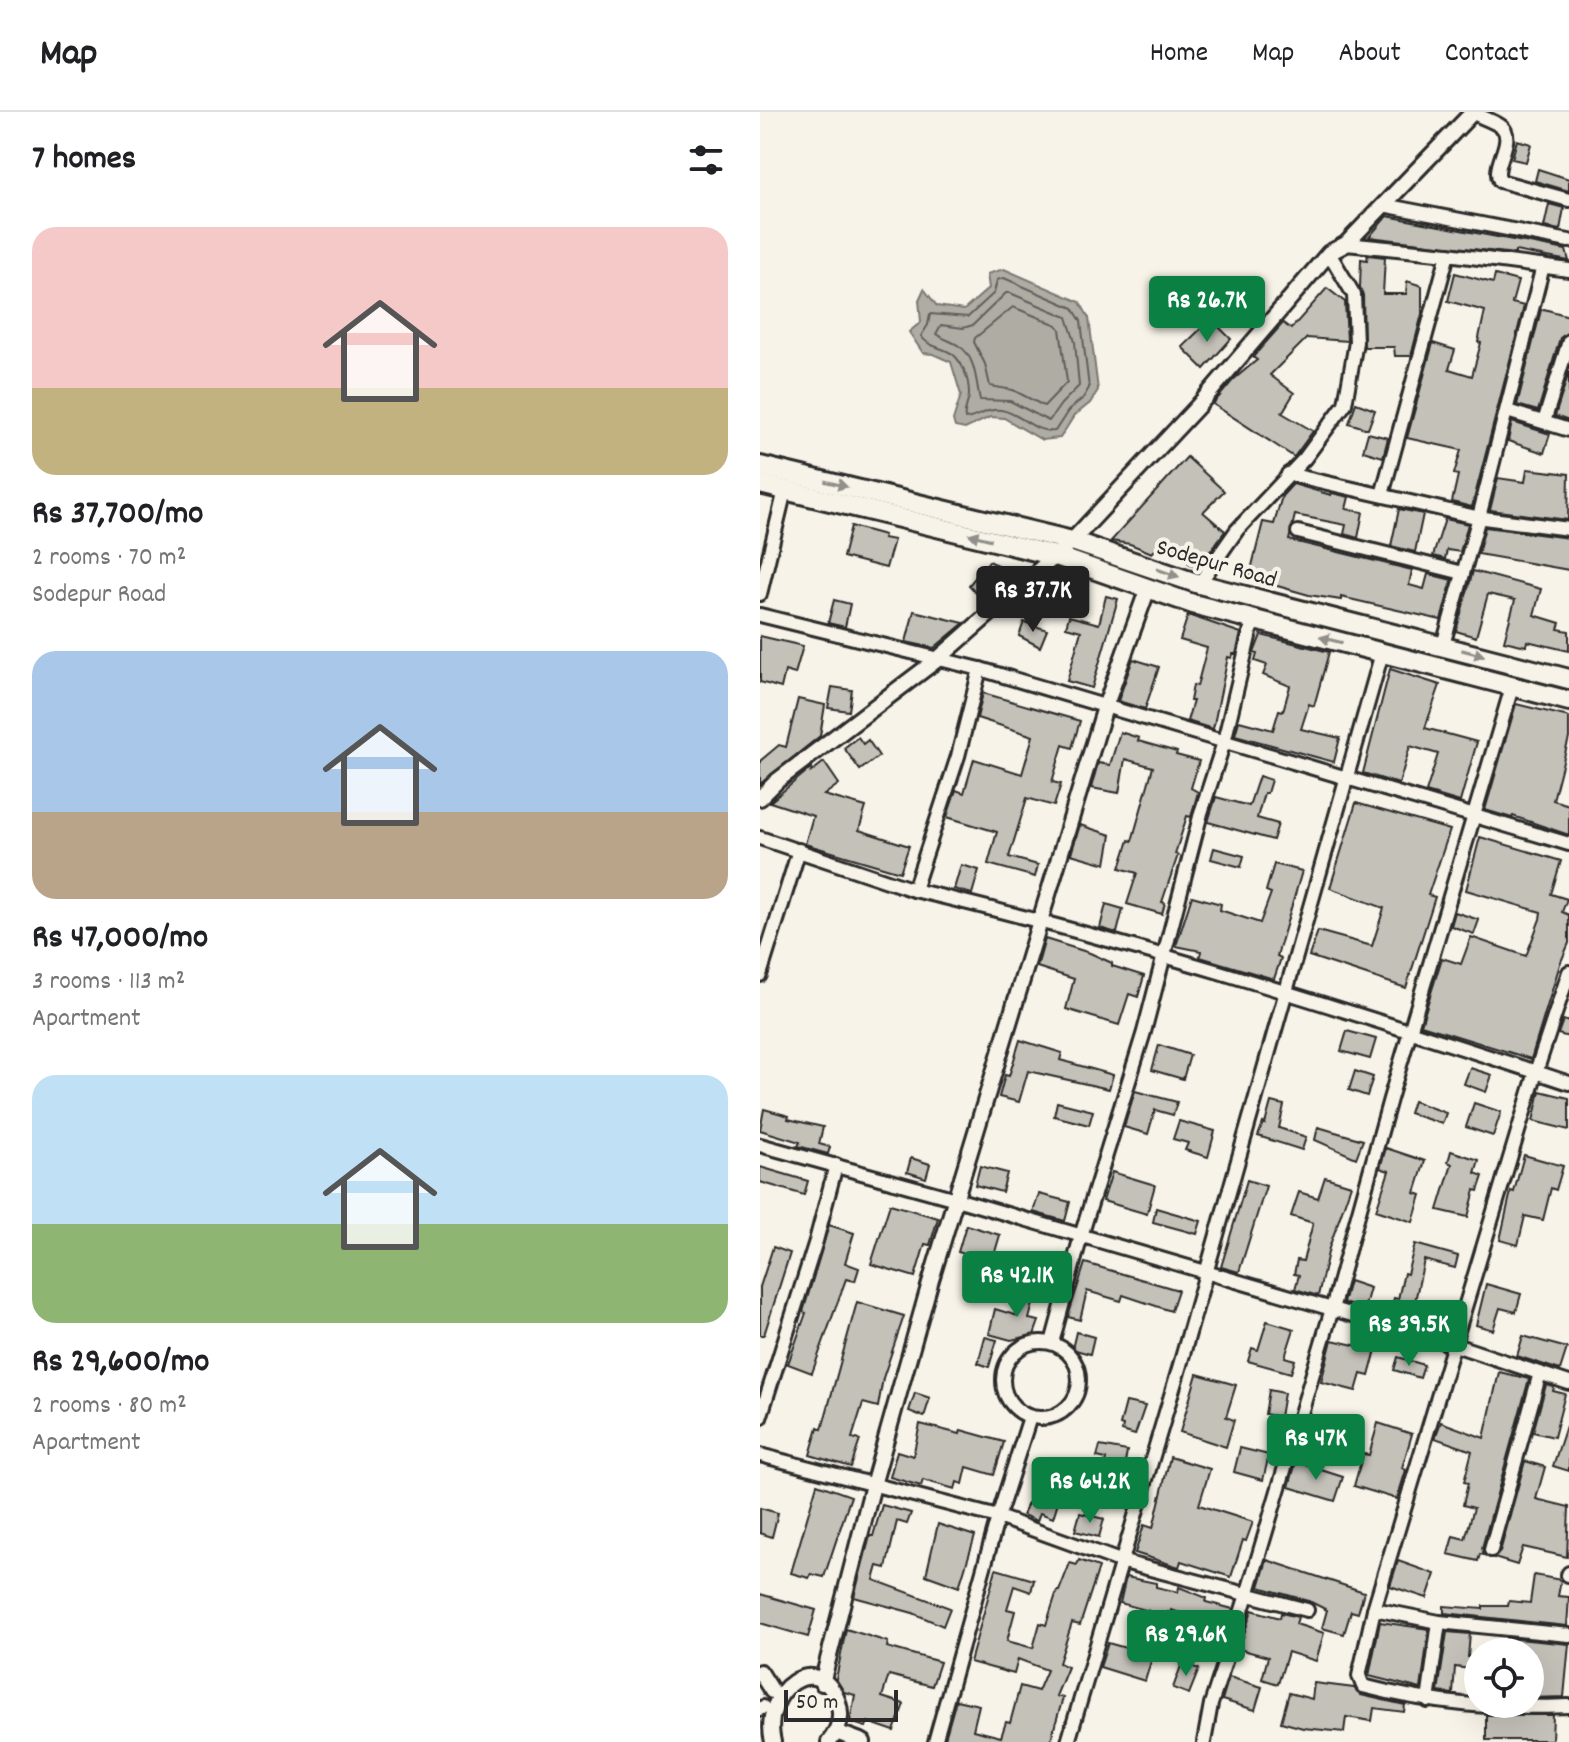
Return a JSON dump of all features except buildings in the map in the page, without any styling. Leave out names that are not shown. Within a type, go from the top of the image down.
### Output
[{"type":"main road","name":"Sodepur Road","points":[[760,466],[1072,541],[1199,584],[1569,679]]},
{"type":"main road","points":[[760,484],[1056,556],[1193,604],[1569,701]]},
{"type":"street","points":[[760,798],[777,781],[938,659],[1072,541],[1198,406],[1329,253],[1346,244],[1473,112],[1501,126],[1505,132],[1497,171],[1500,181],[1569,200]]},
{"type":"street","points":[[1383,205],[1569,241]]},
{"type":"street","points":[[1346,244],[1569,270]]},
{"type":"street","points":[[1199,584],[1237,530],[1305,458],[1345,404],[1356,342],[1354,295],[1329,253]]},
{"type":"street","points":[[1382,495],[1448,254]]},
{"type":"street","points":[[1443,645],[1543,266]]},
{"type":"street","points":[[1544,422],[1569,341]]},
{"type":"street","points":[[1507,411],[1569,430]]},
{"type":"street","points":[[1288,474],[1479,517],[1569,529]]},
{"type":"street","points":[[760,594],[785,490]]},
{"type":"street","points":[[1298,532],[1463,573]]},
{"type":"street","points":[[822,1683],[873,1485],[956,1199],[1105,707],[1148,588]]},
{"type":"street","points":[[760,615],[980,669],[1569,844]]},
{"type":"street","points":[[1052,1343],[1081,1236],[1144,1032],[1201,813],[1224,742],[1253,620]]},
{"type":"street","points":[[1068,1742],[1382,653]]},
{"type":"street","points":[[914,890],[958,756],[980,669]]},
{"type":"street","points":[[1204,1742],[1211,1704],[1247,1595],[1332,1309],[1512,687]]},
{"type":"street","points":[[760,838],[914,890],[1041,920],[1164,954],[1569,1083]]},
{"type":"street","points":[[760,975],[798,850]]},
{"type":"street","points":[[1569,972],[1374,1609],[1359,1681],[1363,1686],[1428,1701],[1481,1707],[1569,1706]]},
{"type":"street","points":[[760,1145],[1455,1345],[1569,1383]]},
{"type":"street","points":[[760,1418],[816,1241],[836,1165]]},
{"type":"street","points":[[1040,1342],[1052,1343],[1064,1349],[1078,1368],[1078,1393],[1063,1412],[1051,1418],[1030,1417],[1015,1409],[1007,1398],[1003,1372],[1017,1350],[1040,1342]]},
{"type":"street","points":[[1491,1550],[1540,1373]]},
{"type":"street","points":[[935,1742],[998,1517],[1030,1417]]},
{"type":"street","points":[[760,1455],[998,1517],[1120,1561],[1307,1610]]},
{"type":"street","points":[[1374,1609],[1439,1622],[1569,1635]]},
{"type":"street","points":[[1428,1701],[1439,1622]]},
{"type":"street","points":[[760,1672],[772,1691]]},
{"type":"street","points":[[773,1742],[764,1726],[762,1708],[772,1691],[786,1680],[796,1677],[814,1679],[835,1696],[840,1714],[833,1737],[863,1742]]},
{"type":"water","points":[[1004,269],[1080,302],[1089,318],[1098,390],[1090,403],[1074,416],[1060,438],[1042,440],[1004,418],[990,417],[965,429],[955,427],[953,420],[961,395],[951,362],[923,353],[909,332],[921,322],[919,300],[924,289],[937,306],[964,310],[989,288],[987,274]]}]
